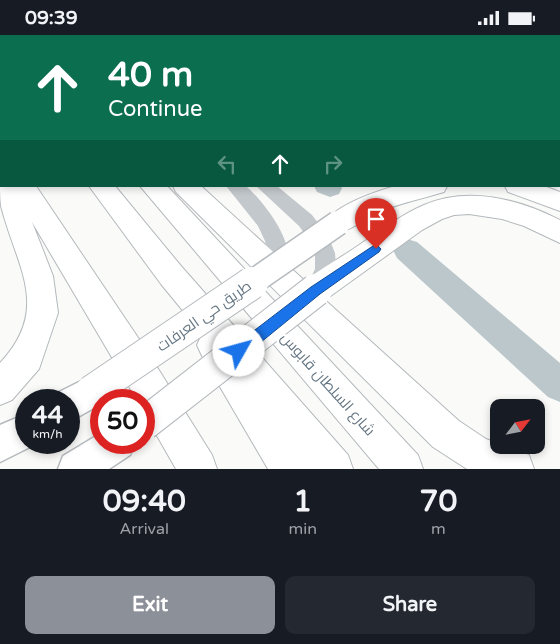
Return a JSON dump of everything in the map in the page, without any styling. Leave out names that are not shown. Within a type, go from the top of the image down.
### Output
[{"type":"highway","points":[[0,388],[26,359],[43,313],[39,276],[6,187]]},
{"type":"highway","points":[[24,187],[135,363],[144,389]]},
{"type":"highway","points":[[102,187],[171,275],[334,469]]},
{"type":"highway","name":"شارع السلطان قابوس","points":[[153,187],[404,469]]},
{"type":"highway","points":[[186,187],[446,434],[474,453],[515,469]]},
{"type":"highway","points":[[328,230],[360,209],[380,200],[405,191],[429,187]]},
{"type":"highway","points":[[520,187],[560,203]]},
{"type":"highway","points":[[316,290],[420,218],[441,208],[463,204],[517,212],[560,231]]},
{"type":"highway","points":[[171,275],[290,469]]},
{"type":"highway","points":[[155,420],[198,469]]},
{"type":"main road","name":"طريق حي العرفات","points":[[80,398],[135,363],[328,230]]},
{"type":"main road","points":[[155,416],[316,290]]},
{"type":"main road","points":[[0,444],[15,436]]},
{"type":"main road","points":[[76,469],[100,454]]},
{"type":"street","points":[[237,187],[266,223],[274,237],[278,264]]},
{"type":"street","points":[[266,187],[308,224],[328,230],[325,249],[327,267],[316,290]]},
{"type":"waterway","points":[[407,250],[560,385]]},
{"type":"route","points":[[239,351],[316,290],[376,249]]}]
